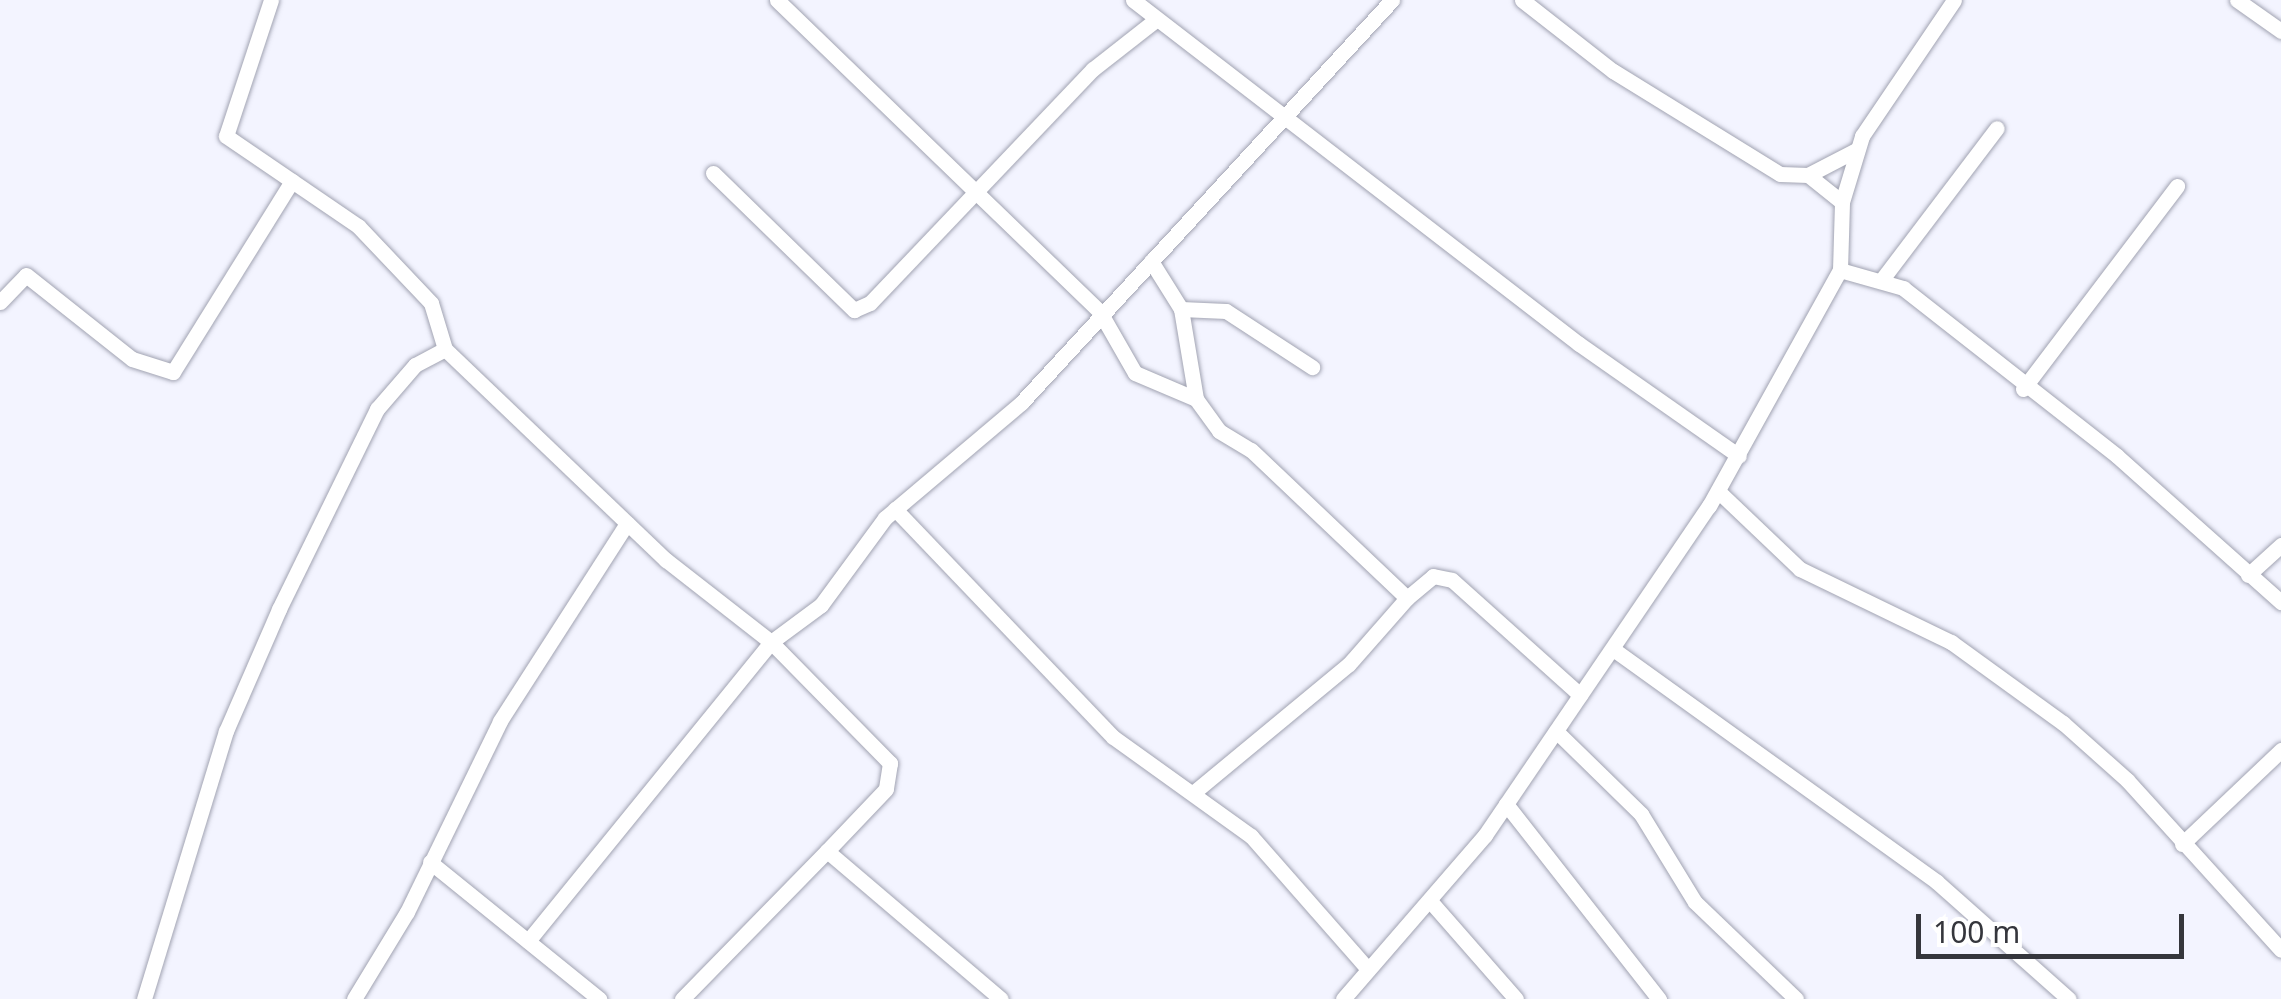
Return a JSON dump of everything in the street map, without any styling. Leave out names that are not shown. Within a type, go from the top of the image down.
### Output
[{"type":"street","points":[[271,0],[226,136],[358,226],[431,302],[445,349],[627,523],[771,642],[890,762],[886,789],[682,999]]},
{"type":"street","points":[[777,0],[1100,312],[1135,373],[1196,399]]},
{"type":"street","points":[[1133,0],[1153,22],[1288,113],[1579,344],[1739,456]]},
{"type":"street","points":[[528,941],[771,642],[821,605],[896,509],[1021,404],[1100,312],[1151,262],[1392,0]]},
{"type":"street","points":[[1522,0],[1613,71],[1755,161],[1808,175],[1842,202]]},
{"type":"street","points":[[1352,996],[1366,967],[1431,902],[1506,804],[1718,491],[1840,270],[1842,202],[1856,150],[1954,0]]},
{"type":"street","points":[[2237,0],[2281,32]]},
{"type":"street","points":[[713,173],[854,310],[870,303],[1094,70],[1153,22]]},
{"type":"street","points":[[1883,278],[1997,128]]},
{"type":"street","points":[[1808,175],[1856,150]]},
{"type":"street","points":[[0,302],[26,275],[132,360],[173,372],[292,181]]},
{"type":"street","points":[[2024,389],[2177,186]]},
{"type":"street","points":[[1151,262],[1181,309],[1196,399],[1219,430],[1251,450],[1407,598]]},
{"type":"street","points":[[1840,270],[1883,278],[2117,456],[2281,602]]},
{"type":"street","points":[[1181,309],[1226,311],[1312,367]]},
{"type":"street","points":[[144,999],[226,731],[296,574],[376,409],[414,365],[445,349]]},
{"type":"street","points":[[1718,491],[1800,569],[1950,642],[2027,695],[2127,780],[2281,950]]},
{"type":"street","points":[[896,509],[1113,737],[1193,794],[1285,869],[1366,967]]},
{"type":"street","points":[[354,999],[518,690],[627,523]]},
{"type":"street","points":[[2248,575],[2281,545]]},
{"type":"street","points":[[1193,794],[1348,664],[1407,598],[1433,576],[1452,580],[1580,696]]},
{"type":"street","points":[[1613,648],[1937,882],[2069,999]]},
{"type":"street","points":[[1556,731],[1641,814],[1695,902],[1796,999]]},
{"type":"street","points":[[2182,844],[2281,750]]},
{"type":"street","points":[[1506,804],[1659,999]]},
{"type":"street","points":[[827,851],[1002,999]]},
{"type":"street","points":[[430,862],[599,999]]},
{"type":"street","points":[[1431,902],[1516,999]]}]
